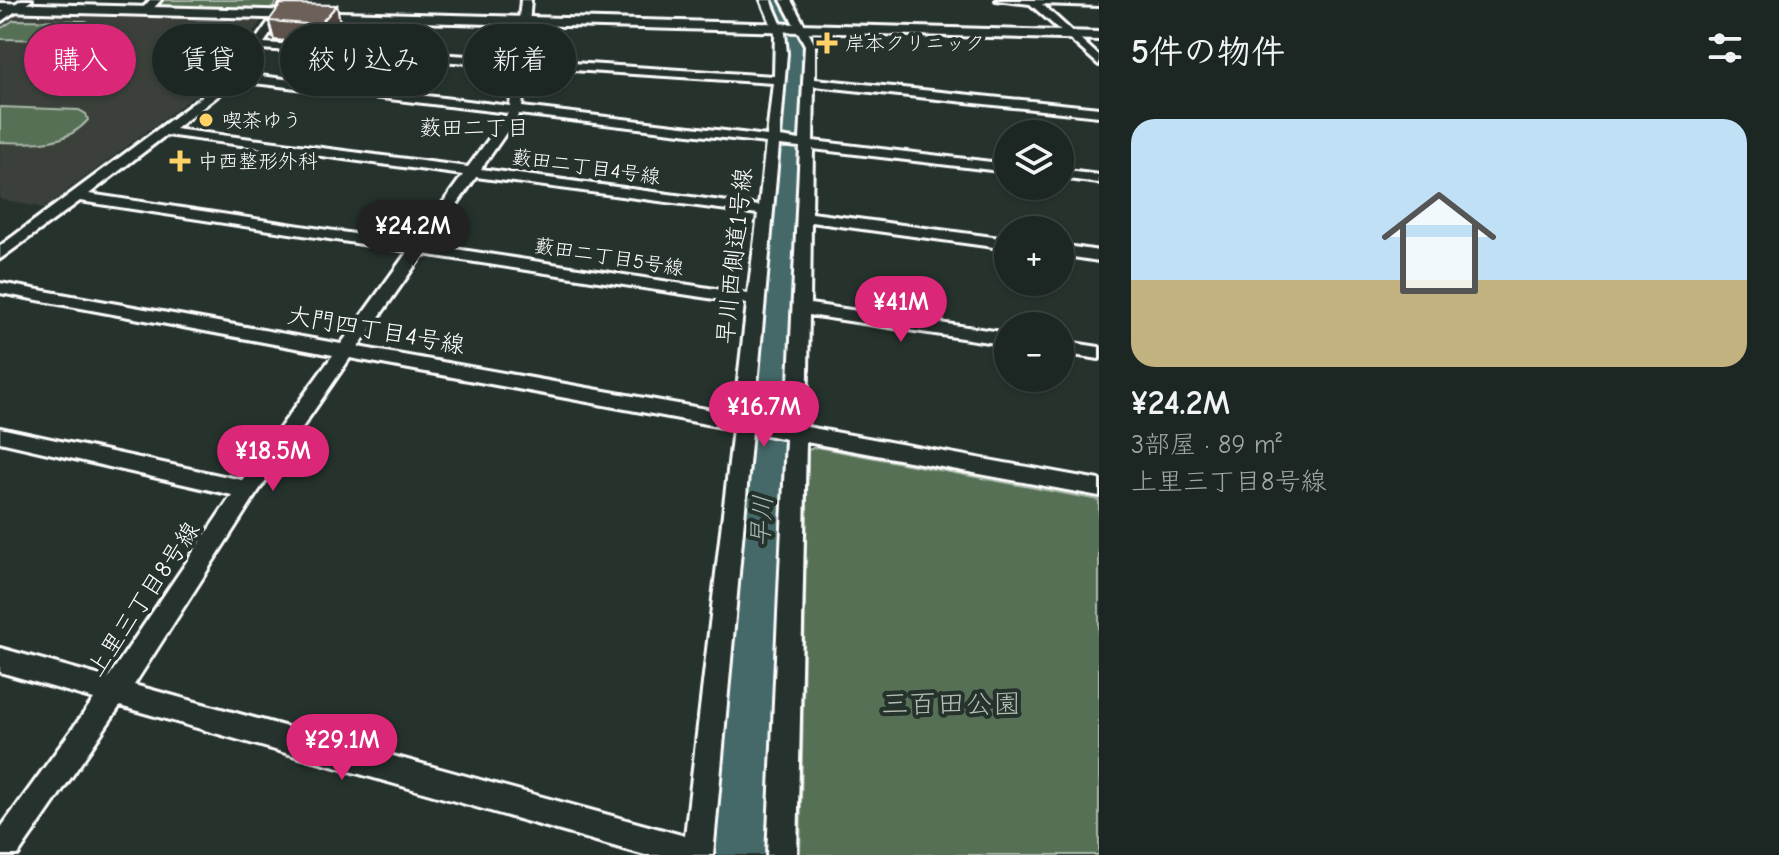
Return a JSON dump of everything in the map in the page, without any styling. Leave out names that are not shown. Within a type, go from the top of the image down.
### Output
[{"type":"street","points":[[145,11],[156,0]]},
{"type":"street","points":[[264,35],[289,0]]},
{"type":"street","points":[[524,24],[526,0]]},
{"type":"street","name":"早川西側道1号線","points":[[698,855],[782,53],[779,28],[766,0]]},
{"type":"street","points":[[782,855],[810,45],[786,0]]},
{"type":"street","points":[[1001,0],[1099,3]]},
{"type":"street","points":[[1032,0],[1099,62]]},
{"type":"street","points":[[0,19],[22,4]]},
{"type":"street","points":[[0,7],[22,4],[145,11],[1099,36]]},
{"type":"street","points":[[264,47],[464,59]]},
{"type":"street","points":[[576,67],[779,80]]},
{"type":"street","points":[[264,80],[994,166]]},
{"type":"street","points":[[809,82],[1099,112]]},
{"type":"street","points":[[0,254],[210,96]]},
{"type":"street","points":[[516,110],[517,96]]},
{"type":"street","name":"上里三丁目8号線","points":[[0,855],[114,692],[247,490],[516,110]]},
{"type":"street","name":"藪田二丁目4号線","points":[[164,131],[765,211]]},
{"type":"street","points":[[1074,176],[1099,179]]},
{"type":"street","name":"藪田二丁目5号線","points":[[77,196],[756,300]]},
{"type":"street","points":[[803,216],[994,242]]},
{"type":"street","points":[[1074,252],[1099,256]]},
{"type":"street","name":"大門四丁目4号線","points":[[0,288],[795,433]]},
{"type":"street","points":[[800,308],[994,337]]},
{"type":"street","points":[[1074,349],[1099,353]]},
{"type":"street","points":[[795,433],[1099,488]]},
{"type":"street","points":[[0,435],[247,490]]},
{"type":"street","points":[[0,660],[698,855]]},
{"type":"shaded area","points":[[23,11],[264,17],[259,24],[152,24],[152,96],[194,96],[44,208],[0,199],[0,25]]},
{"type":"green space","points":[[162,0],[278,0],[272,9],[264,11],[155,7]]},
{"type":"green space","points":[[14,20],[85,21],[81,24],[24,24],[24,39],[0,39],[0,29]]},
{"type":"green space","points":[[196,22],[225,22],[223,24],[194,24]]},
{"type":"green space","points":[[0,107],[79,110],[86,114],[88,120],[69,135],[47,142],[0,142]]},
{"type":"green space","name":"三百田公園","points":[[816,447],[1099,500],[1099,855],[800,855],[808,450]]},
{"type":"building","points":[[281,4],[337,5],[320,24],[269,21]]},
{"type":"waterway","name":"早川","points":[[738,855],[796,51],[793,34],[776,0]]},
{"type":"place","name":"岸本クリニック","points":[[827,43]]},
{"type":"place","name":"喫茶ゆう","points":[[206,120]]},
{"type":"place","name":"中西整形外科","points":[[180,161]]},
{"type":"district","name":"薮田二丁目","points":[[474,128]]}]
